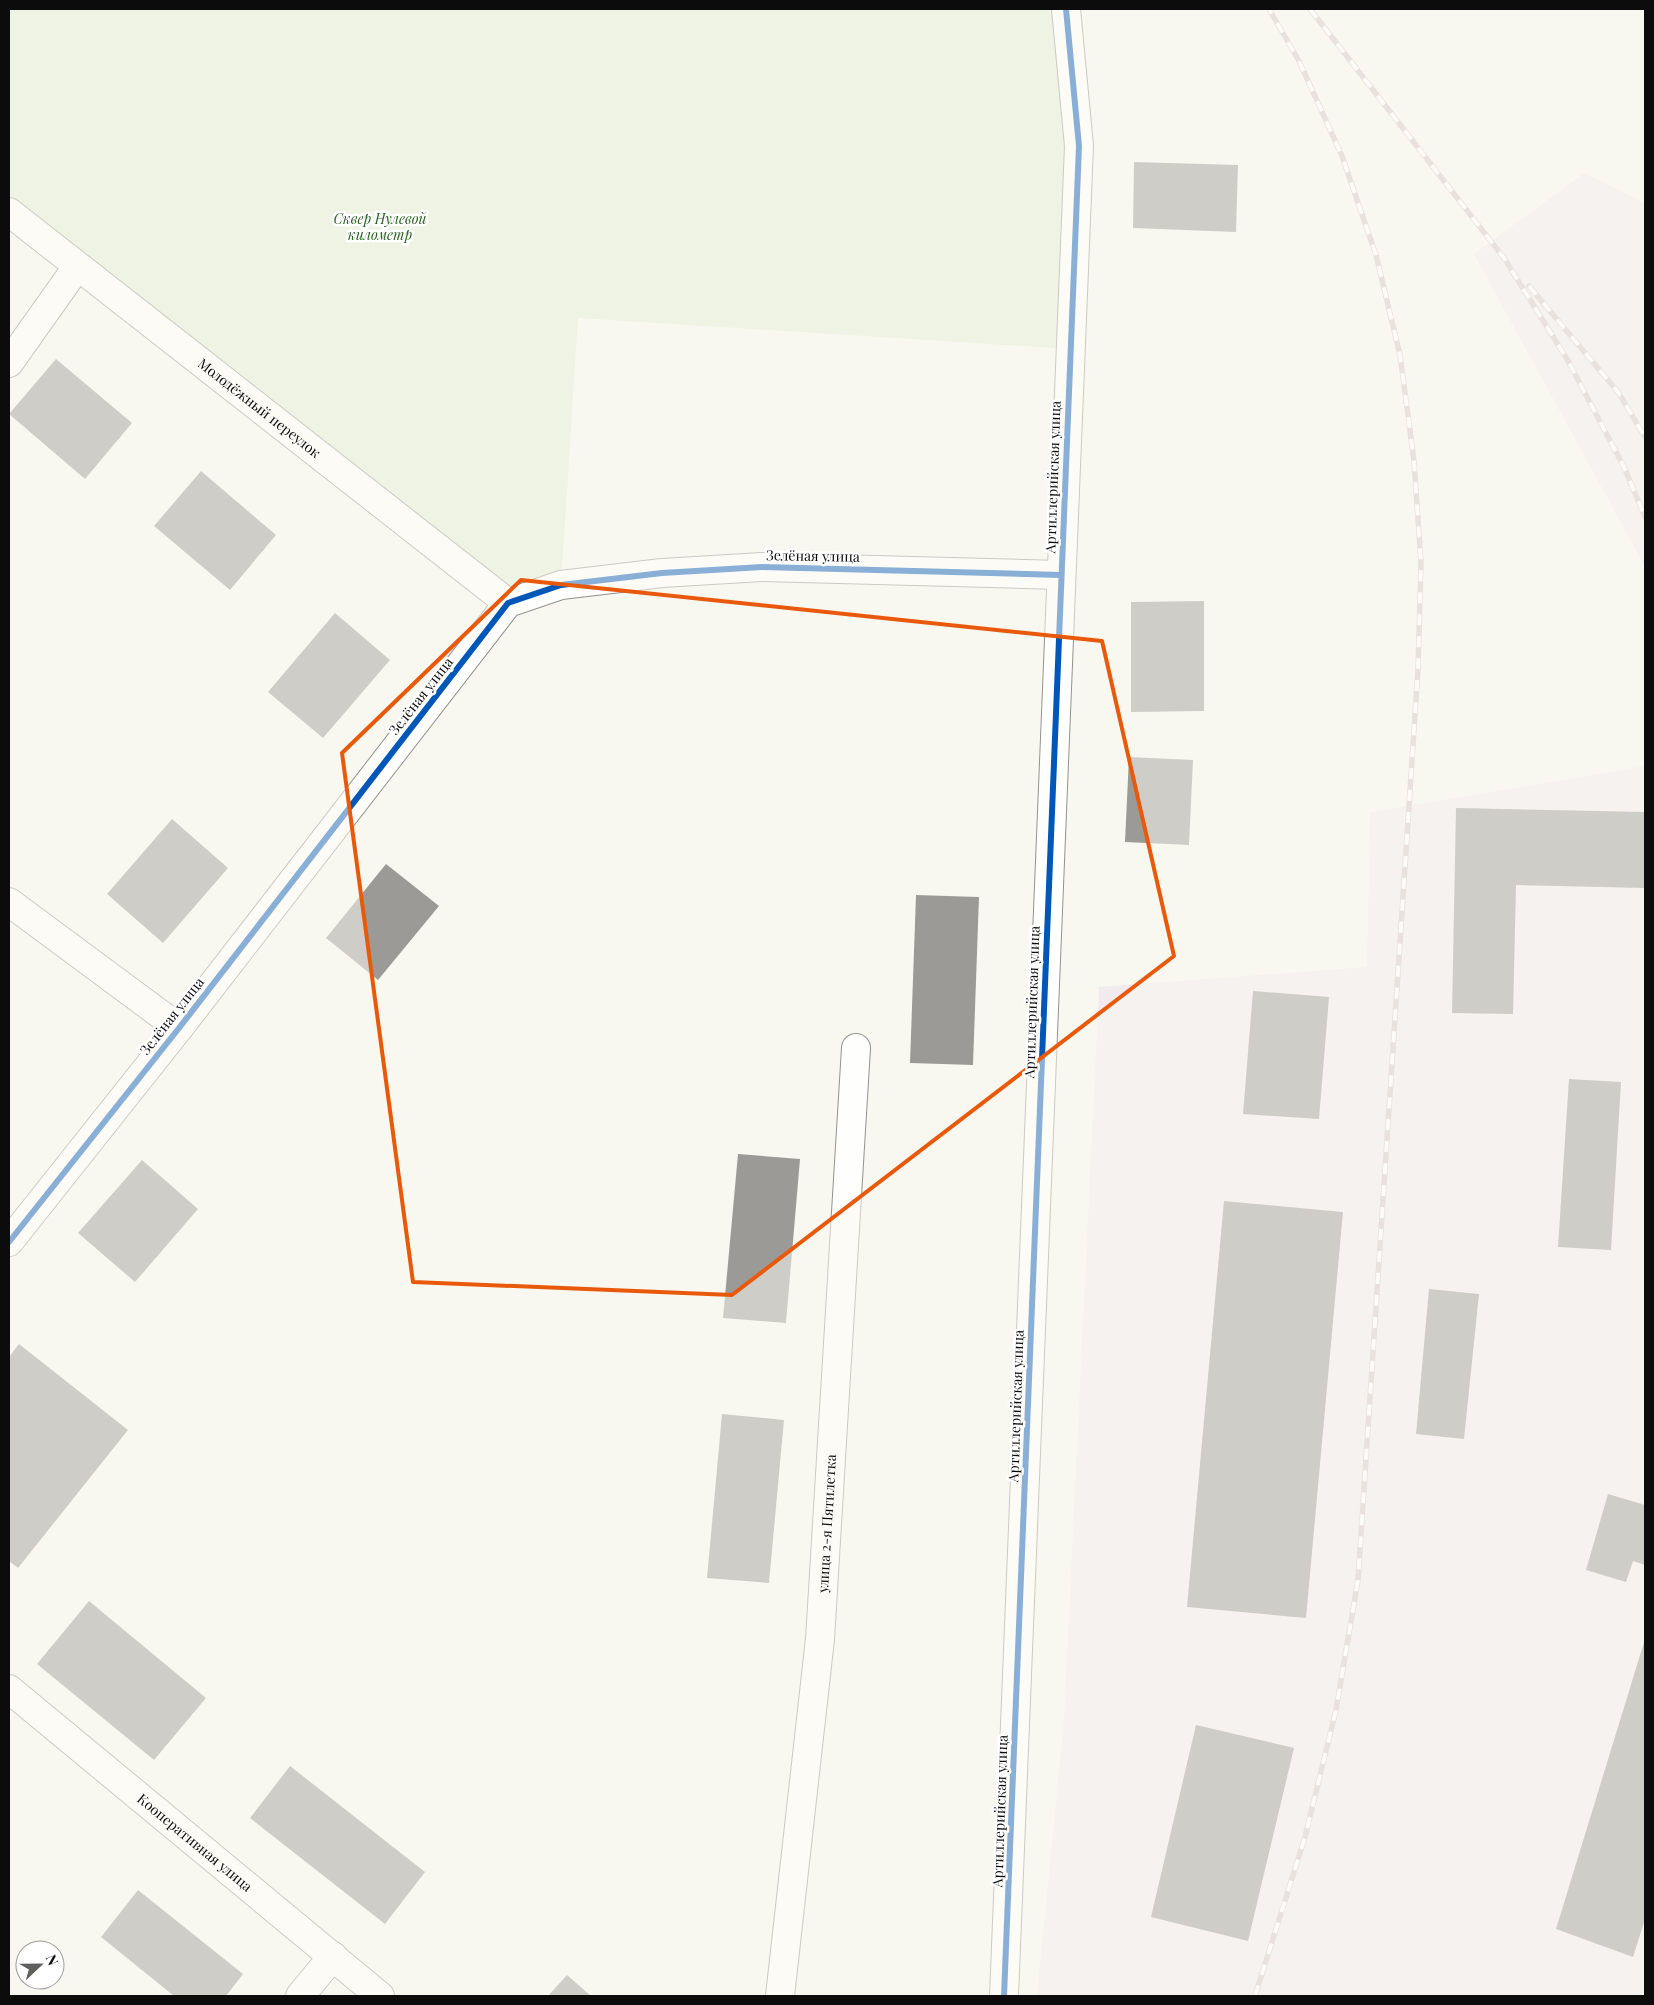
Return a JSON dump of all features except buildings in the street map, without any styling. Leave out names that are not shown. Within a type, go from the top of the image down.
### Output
[{"type":"street","name":"Артиллерийская улица","points":[[1004,1996],[1079,146],[1066,9]]},
{"type":"street","name":"Молодёжный переулок","points":[[9,212],[508,603]]},
{"type":"street","points":[[9,363],[77,266]]},
{"type":"street","name":"Зелёная улица","points":[[9,1242],[179,1028],[508,603],[561,585],[662,573],[762,567],[1061,575]]},
{"type":"street","points":[[9,902],[179,1028]]},
{"type":"street","name":"улица 2-я Пятилетка","points":[[780,1996],[820,1639],[856,1048]]},
{"type":"street","name":"Кооперативная улица","points":[[9,1690],[380,1996]]},
{"type":"street","points":[[300,1996],[333,1956]]},
{"type":"highlighted area","points":[[521,580],[1102,641],[1174,956],[732,1295],[413,1282],[342,753]]},
{"type":"shaded area","points":[[1584,173],[1645,203],[1645,567],[1474,254]]},
{"type":"shaded area","points":[[1645,766],[1645,1996],[1037,1996],[1064,1719],[1099,987],[1367,967],[1370,812]]},
{"type":"green space","name":"Сквер Нулевой километр","points":[[9,9],[1066,9],[1070,349],[578,318],[561,585],[508,603],[9,212]]},
{"type":"railway","points":[[1255,1996],[1305,1837],[1336,1710],[1358,1580],[1418,669],[1421,563],[1414,461],[1400,355],[1376,255],[1342,156],[1299,61],[1269,9]]},
{"type":"railway","points":[[1310,9],[1504,258],[1567,359],[1624,467],[1645,517]]},
{"type":"railway","points":[[1529,286],[1618,392],[1645,437]]},
{"type":"cycle path","points":[[1004,1996],[1079,146],[1066,9]]},
{"type":"cycle path","points":[[9,1242],[179,1028],[508,603],[561,585],[662,573],[762,567],[1061,575]]}]
